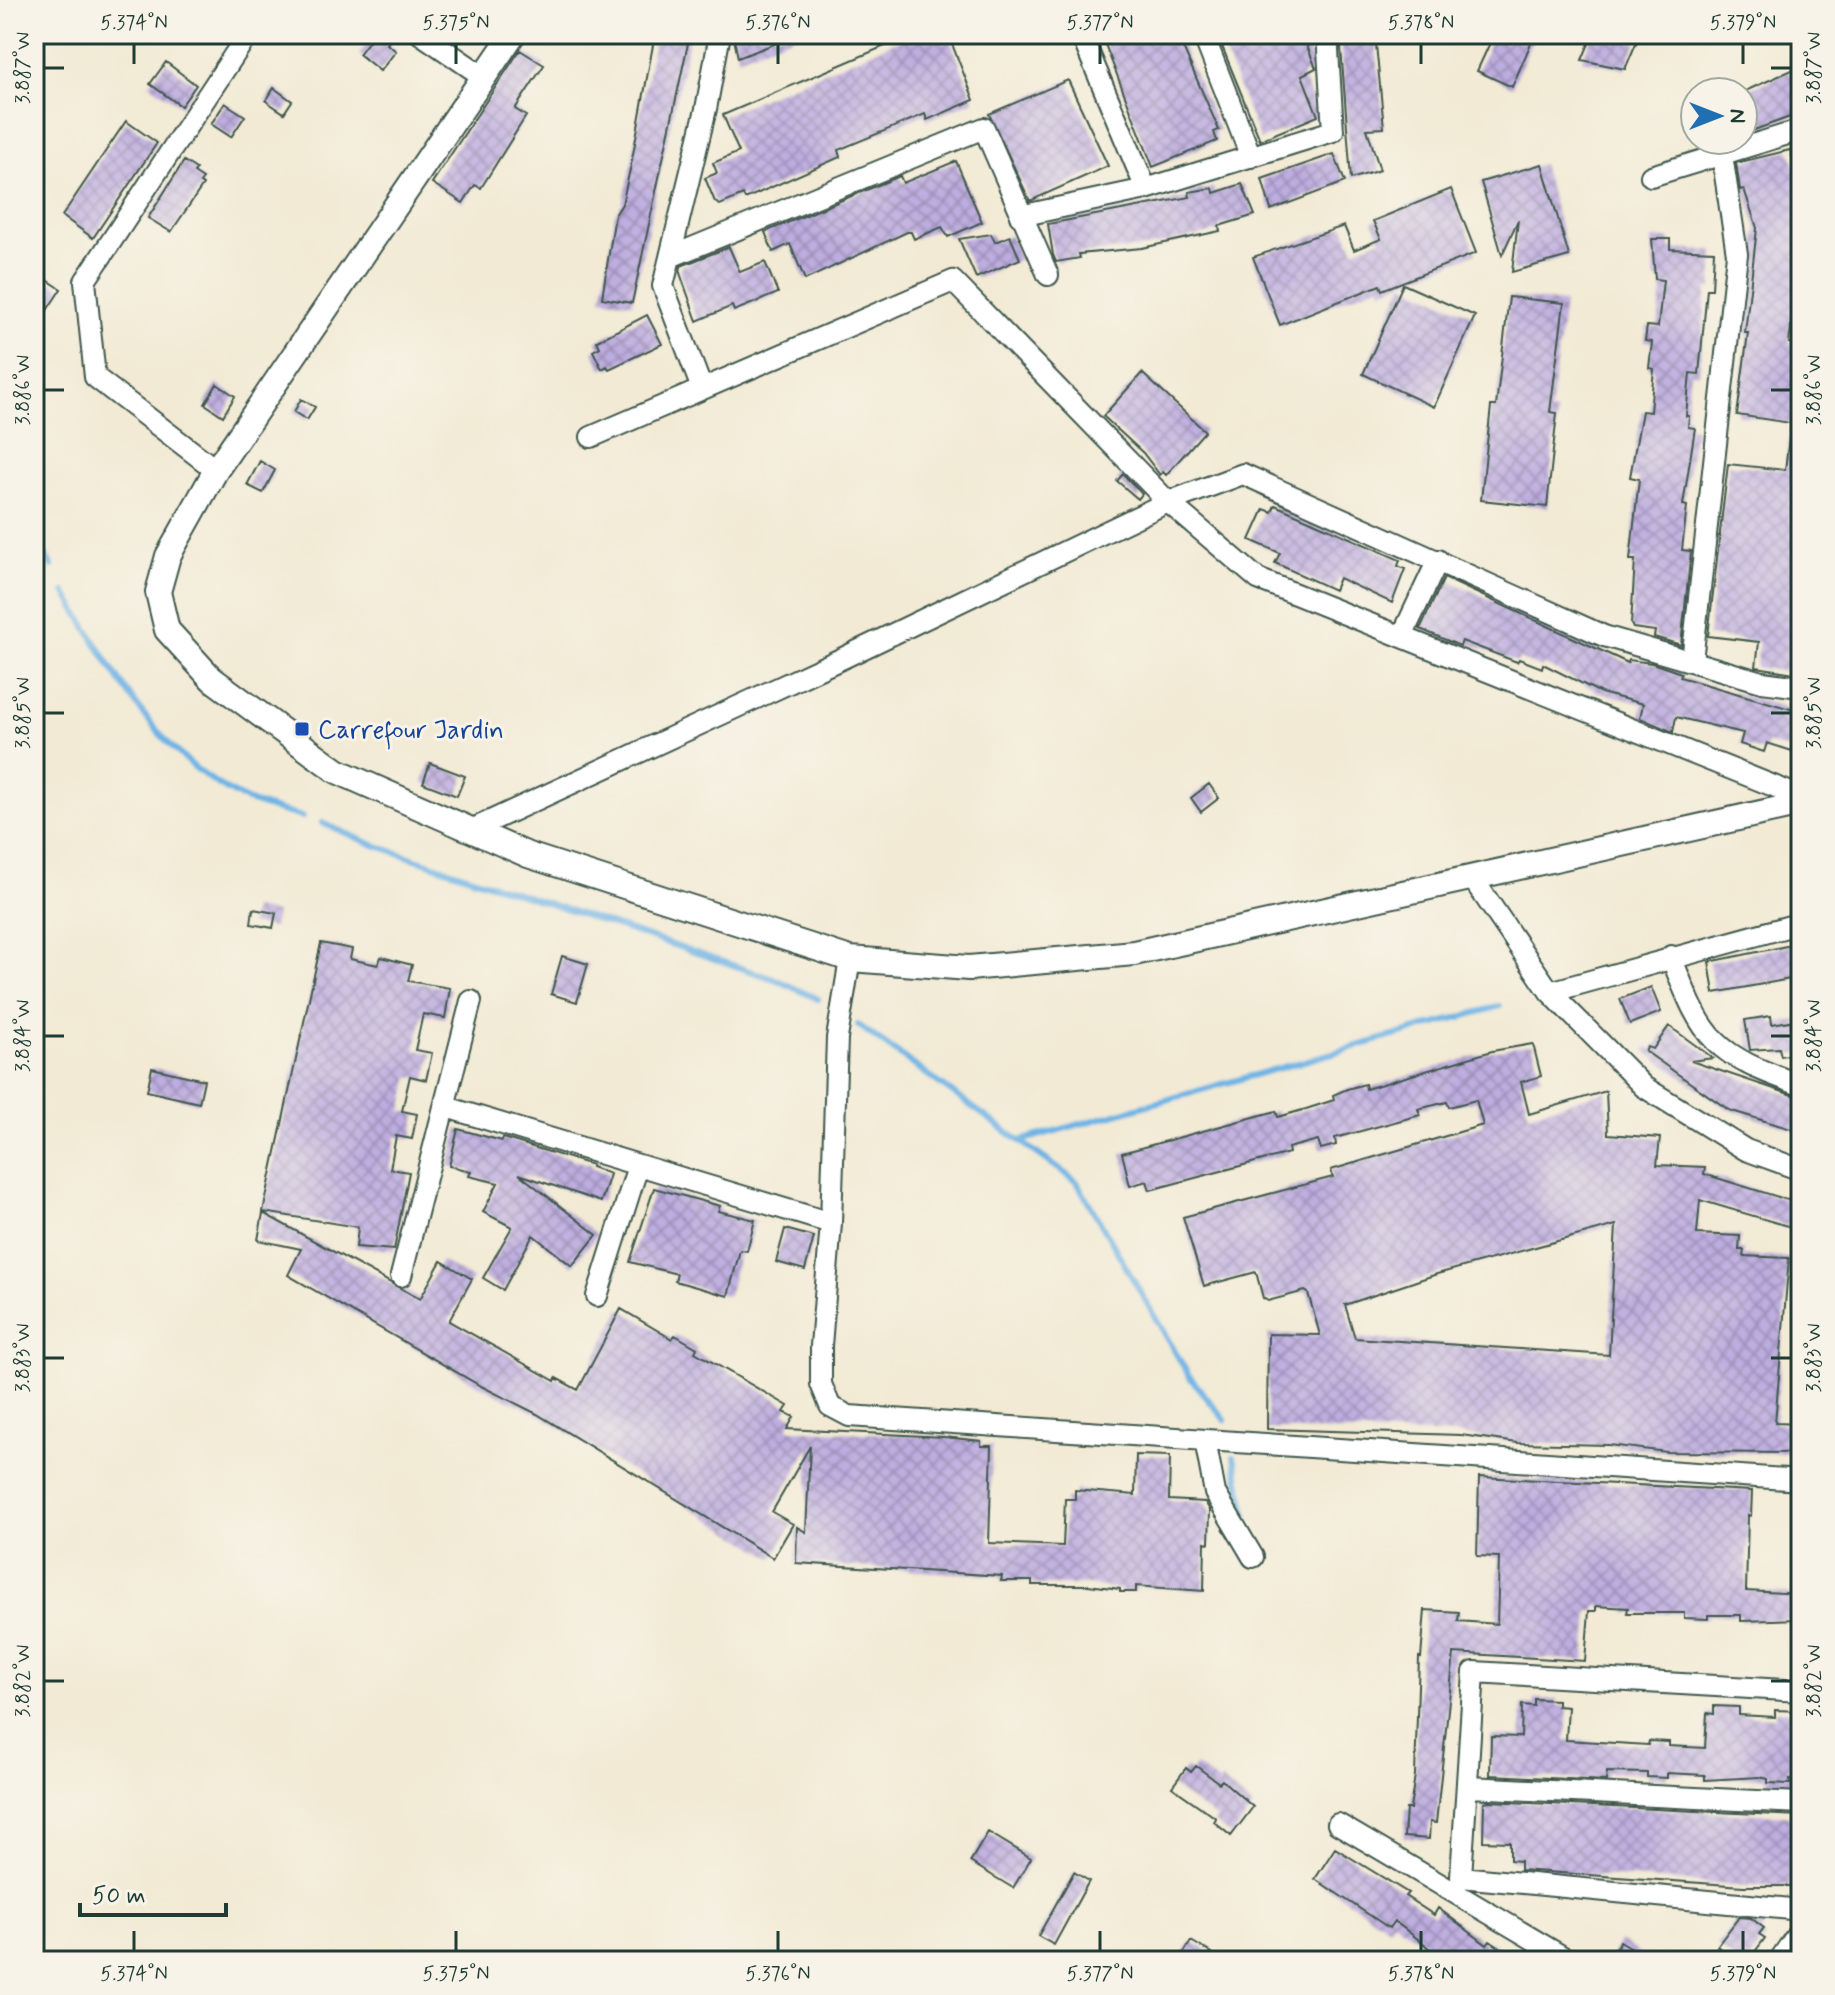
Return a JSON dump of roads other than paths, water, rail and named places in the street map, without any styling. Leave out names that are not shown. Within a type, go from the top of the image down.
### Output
[{"type":"street","points":[[216,470],[95,377],[85,281],[248,34]]},
{"type":"street","points":[[421,34],[484,77]]},
{"type":"street","points":[[513,34],[216,470],[168,556],[158,592],[167,630],[212,679],[337,771],[528,855],[850,959],[969,968],[1134,953],[1801,804]]},
{"type":"street","points":[[702,389],[663,286],[720,34]]},
{"type":"street","points":[[1081,34],[1146,189]]},
{"type":"street","points":[[1203,34],[1251,157]]},
{"type":"street","points":[[1020,216],[1146,189],[1333,131],[1327,34]]},
{"type":"street","points":[[670,257],[984,128],[1048,275]]},
{"type":"street","points":[[1759,143],[1801,130]]},
{"type":"street","points":[[1651,176],[1719,156]]},
{"type":"street","points":[[1692,661],[1737,254],[1722,156]]},
{"type":"street","points":[[591,437],[953,281],[1168,502],[1258,579],[1403,634],[1801,797]]},
{"type":"street","points":[[471,830],[843,658],[1168,502],[1243,474],[1604,636],[1762,682],[1801,687]]},
{"type":"street","points":[[1403,634],[1438,560]]},
{"type":"street","points":[[1473,879],[1550,992],[1644,1087],[1746,1150],[1801,1170]]},
{"type":"street","points":[[1550,992],[1671,956],[1801,923]]},
{"type":"street","points":[[1671,956],[1690,1007],[1710,1038],[1748,1066],[1801,1085]]},
{"type":"street","points":[[850,959],[837,1038],[831,1223],[821,1346],[821,1384],[830,1406],[849,1416],[1801,1480]]},
{"type":"street","points":[[401,1276],[471,1001]]},
{"type":"street","points":[[446,1107],[831,1223]]},
{"type":"street","points":[[597,1296],[638,1166]]},
{"type":"street","points":[[1205,1440],[1215,1493],[1253,1557]]},
{"type":"street","points":[[1801,1691],[1474,1672],[1461,1877],[1801,1910]]},
{"type":"street","points":[[1469,1787],[1801,1803]]},
{"type":"street","points":[[1338,1824],[1570,1961]]},
{"type":"street","points":[[1779,1961],[1801,1929]]},
{"type":"waterway","points":[[34,537],[52,566]]},
{"type":"waterway","points":[[65,592],[142,712],[189,763],[217,784],[249,801],[302,817]]},
{"type":"waterway","points":[[322,823],[374,845],[777,980],[818,999]]},
{"type":"waterway","points":[[1020,1141],[1500,1006]]},
{"type":"waterway","points":[[858,1025],[1077,1182],[1189,1376],[1225,1420]]},
{"type":"waterway","points":[[1234,1457],[1251,1538]]},
{"type":"place","name":"Carrefour Jardin","points":[[302,729]]}]
